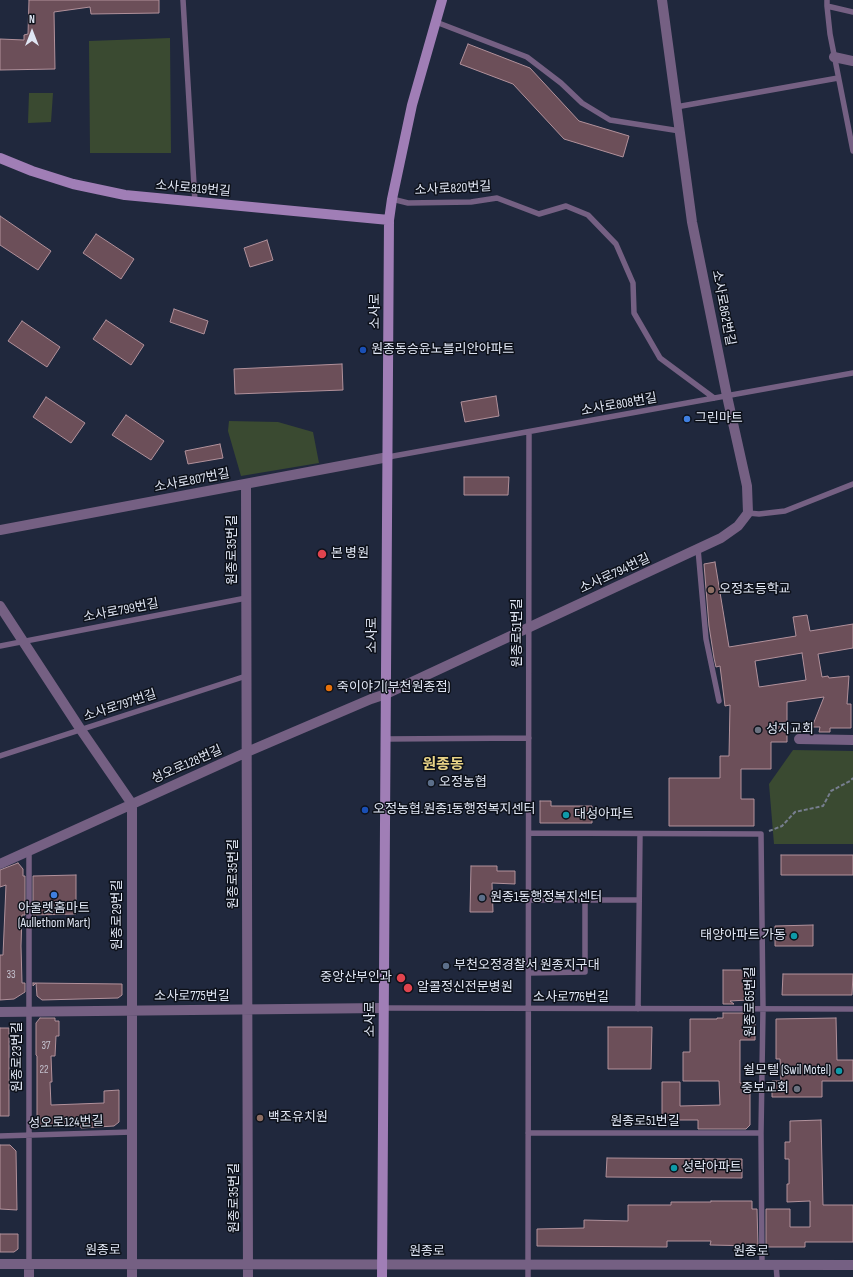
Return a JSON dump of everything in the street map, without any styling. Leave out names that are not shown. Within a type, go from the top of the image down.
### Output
[{"type":"street","name":"소사로","points":[[382,1277],[389,220],[412,105],[442,0]]},
{"type":"street","name":"소사로862번길","points":[[662,0],[692,222],[727,396],[747,486],[748,513]]},
{"type":"street","points":[[834,58],[853,61]]},
{"type":"street","name":"소사로819번길","points":[[0,158],[32,171],[73,184],[125,195],[389,220]]},
{"type":"street","name":"소사로807번길","points":[[0,530],[388,457]]},
{"type":"street","name":"원종로35번길","points":[[246,484],[248,1277]]},
{"type":"street","name":"소사로794번길","points":[[386,694],[721,538],[738,526],[748,513]]},
{"type":"street","points":[[0,606],[81,730],[132,804]]},
{"type":"street","name":"성오로128번길","points":[[0,864],[247,752],[386,694]]},
{"type":"street","points":[[799,739],[853,740]]},
{"type":"street","name":"원종로29번길","points":[[132,804],[132,1277]]},
{"type":"street","name":"소사로775번길","points":[[0,1012],[384,1008]]},
{"type":"street","name":"원종로","points":[[0,1264],[853,1265]]},
{"type":"street","points":[[29,1264],[29,1277]]},
{"type":"lane","points":[[183,0],[195,202]]},
{"type":"lane","points":[[853,12],[827,3],[834,58],[853,152]]},
{"type":"lane","points":[[436,22],[527,57],[561,83],[582,103],[610,120],[680,131]]},
{"type":"lane","points":[[676,107],[838,78]]},
{"type":"lane","name":"소사로820번길","points":[[392,199],[408,203],[471,202],[498,198],[539,214],[566,206],[588,215],[616,244],[633,283],[634,313],[660,358],[714,398]]},
{"type":"lane","name":"소사로808번길","points":[[388,457],[529,433],[853,373]]},
{"type":"lane","name":"원종로51번길","points":[[528,1277],[528,1009],[530,833],[529,433]]},
{"type":"lane","points":[[748,513],[759,514],[785,511],[853,484]]},
{"type":"lane","points":[[698,549],[706,639],[719,701]]},
{"type":"lane","name":"소사로799번길","points":[[0,646],[246,598]]},
{"type":"lane","name":"소사로797번길","points":[[0,756],[246,676]]},
{"type":"lane","points":[[386,739],[529,738]]},
{"type":"lane","points":[[530,833],[761,834]]},
{"type":"lane","points":[[638,1009],[640,834]]},
{"type":"lane","name":"원종로65번길","points":[[761,834],[763,1009],[761,1133],[762,1265]]},
{"type":"lane","name":"원종로23번길","points":[[29,851],[29,1264]]},
{"type":"lane","points":[[529,900],[639,900]]},
{"type":"lane","points":[[529,973],[585,972],[585,900]]},
{"type":"lane","name":"소사로776번길","points":[[384,1008],[853,1009]]},
{"type":"lane","name":"성오로124번길","points":[[0,1136],[132,1132]]},
{"type":"lane","name":"원종로51번길","points":[[528,1133],[761,1133]]},
{"type":"lane","points":[[776,1265],[777,1277]]},
{"type":"path","points":[[761,834],[782,826],[795,812],[823,806],[831,791],[853,778]]},
{"type":"green space","points":[[170,38],[171,153],[90,153],[89,41]]},
{"type":"green space","points":[[29,93],[53,93],[51,122],[28,123]]},
{"type":"green space","points":[[229,421],[278,422],[313,432],[319,463],[241,476],[228,431]]},
{"type":"green space","points":[[793,750],[853,751],[853,844],[774,844],[769,784]]},
{"type":"building","points":[[29,0],[159,0],[159,13],[91,14],[90,7],[54,12],[55,69],[0,70],[0,39],[24,40],[24,35],[28,34]]},
{"type":"building","points":[[468,44],[530,68],[579,121],[629,136],[623,157],[564,139],[513,84],[460,64]]},
{"type":"building","points":[[0,216],[51,251],[38,270],[0,245]]},
{"type":"building","points":[[96,234],[134,259],[121,279],[83,253]]},
{"type":"building","points":[[267,240],[273,260],[250,267],[244,248]]},
{"type":"building","points":[[174,309],[208,321],[204,334],[170,322]]},
{"type":"building","points":[[106,320],[144,345],[131,365],[93,339]]},
{"type":"building","points":[[22,321],[60,347],[47,367],[8,341]]},
{"type":"building","points":[[342,364],[343,390],[235,394],[234,369]]},
{"type":"building","points":[[496,396],[499,416],[465,422],[461,402]]},
{"type":"building","points":[[46,397],[85,423],[71,443],[33,417]]},
{"type":"building","points":[[126,415],[164,441],[151,460],[112,435]]},
{"type":"building","points":[[220,444],[223,458],[188,464],[185,451]]},
{"type":"building","points":[[464,477],[509,477],[508,495],[464,495]]},
{"type":"building","points":[[715,562],[729,647],[796,636],[793,617],[807,615],[810,631],[853,624],[853,648],[818,654],[822,677],[828,676],[829,678],[849,676],[847,704],[851,704],[851,728],[830,728],[830,732],[819,732],[820,727],[812,727],[824,697],[787,702],[787,742],[771,742],[771,769],[741,769],[741,799],[754,799],[754,826],[669,826],[669,778],[720,778],[720,756],[729,756],[730,705],[725,706],[720,666],[716,667],[714,658],[709,626],[704,564]],"holes":[[[802,653],[806,680],[759,687],[755,661]]]},
{"type":"building","name":"대성아파트","points":[[540,801],[551,801],[551,806],[592,806],[592,823],[540,823]]},
{"type":"building","points":[[781,855],[853,855],[853,875],[781,875]]},
{"type":"building","points":[[18,863],[23,869],[23,876],[25,876],[25,915],[22,915],[21,946],[22,983],[25,983],[25,992],[14,999],[0,1000],[0,955],[3,955],[6,885],[0,887],[0,870]]},
{"type":"building","name":"원종1동행정복지센터","points":[[471,866],[497,866],[497,871],[515,871],[515,884],[492,883],[493,912],[470,912]]},
{"type":"building","name":"아울렛홈마트 (Aullethom Mart)","points":[[76,875],[76,914],[33,915],[33,876]]},
{"type":"building","name":"태양아파트 가동","points":[[813,925],[813,946],[775,946],[775,926]]},
{"type":"building","points":[[723,970],[751,970],[751,995],[748,1000],[730,1001],[734,1004],[723,1004]]},
{"type":"building","points":[[783,974],[853,974],[852,995],[782,995]]},
{"type":"building","points":[[36,983],[122,984],[122,995],[118,998],[42,1000],[37,996]]},
{"type":"building","points":[[723,1013],[743,1013],[755,1024],[755,1040],[740,1040],[740,1083],[750,1082],[750,1125],[746,1129],[698,1129],[698,1120],[662,1120],[662,1082],[680,1082],[680,1106],[720,1105],[719,1081],[683,1081],[683,1052],[690,1052],[690,1019],[723,1018]]},
{"type":"building","points":[[40,1018],[55,1018],[55,1021],[59,1021],[59,1036],[56,1036],[55,1056],[51,1056],[51,1105],[104,1103],[104,1091],[119,1090],[119,1122],[114,1126],[81,1128],[81,1126],[39,1125],[37,1122],[36,1023]]},
{"type":"building","points":[[836,1018],[837,1060],[853,1060],[853,1081],[822,1081],[822,1097],[772,1097],[772,1081],[781,1081],[780,1059],[776,1059],[776,1019]]},
{"type":"building","points":[[608,1027],[652,1027],[651,1069],[608,1069]]},
{"type":"building","points":[[0,1028],[9,1028],[9,1116],[0,1116]]},
{"type":"building","points":[[821,1120],[823,1205],[853,1205],[853,1242],[805,1242],[805,1247],[768,1247],[766,1246],[766,1209],[790,1209],[790,1227],[810,1227],[810,1201],[787,1202],[789,1159],[785,1159],[785,1142],[790,1142],[790,1121]]},
{"type":"building","points":[[0,1145],[10,1145],[16,1151],[17,1210],[0,1209]]},
{"type":"building","name":"성락아파트","points":[[607,1158],[742,1159],[742,1178],[606,1177]]},
{"type":"building","points":[[752,1201],[752,1209],[757,1209],[758,1246],[710,1245],[711,1241],[667,1241],[667,1247],[537,1246],[537,1229],[584,1228],[584,1220],[628,1221],[628,1205],[671,1205],[671,1202]]},
{"type":"building","points":[[0,1234],[18,1234],[18,1249],[14,1252],[0,1252]]},
{"type":"place","name":"원종동승윤노블리안아파트","points":[[363,350]]},
{"type":"place","name":"그린마트","points":[[687,419]]},
{"type":"place","name":"본 병원","points":[[322,554]]},
{"type":"place","name":"오정초등학교","points":[[711,590]]},
{"type":"place","name":"죽이야기(부천원종점)","points":[[329,688]]},
{"type":"place","name":"성지교회","points":[[758,730]]},
{"type":"place","name":"오정농협","points":[[431,783]]},
{"type":"place","name":"오정농협.원종1동행정복지센터","points":[[365,810]]},
{"type":"place","name":"대성아파트","points":[[566,815]]},
{"type":"place","name":"아울렛홈마트 (Aullethom Mart)","points":[[54,895]]},
{"type":"place","name":"원종1동행정복지센터","points":[[482,898]]},
{"type":"place","name":"태양아파트 가동","points":[[794,936]]},
{"type":"place","name":"부천오정경찰서 원종지구대","points":[[446,966]]},
{"type":"place","name":"중앙산부인과","points":[[401,978]]},
{"type":"place","name":"알콜정신전문병원","points":[[408,988]]},
{"type":"place","name":"쉴모텔 (Swil Motel)","points":[[839,1071]]},
{"type":"place","name":"중보교회","points":[[797,1089]]},
{"type":"place","name":"백조유치원","points":[[260,1118]]},
{"type":"place","name":"성락아파트","points":[[674,1168]]},
{"type":"district","name":"원종동","points":[[443,765]]}]
